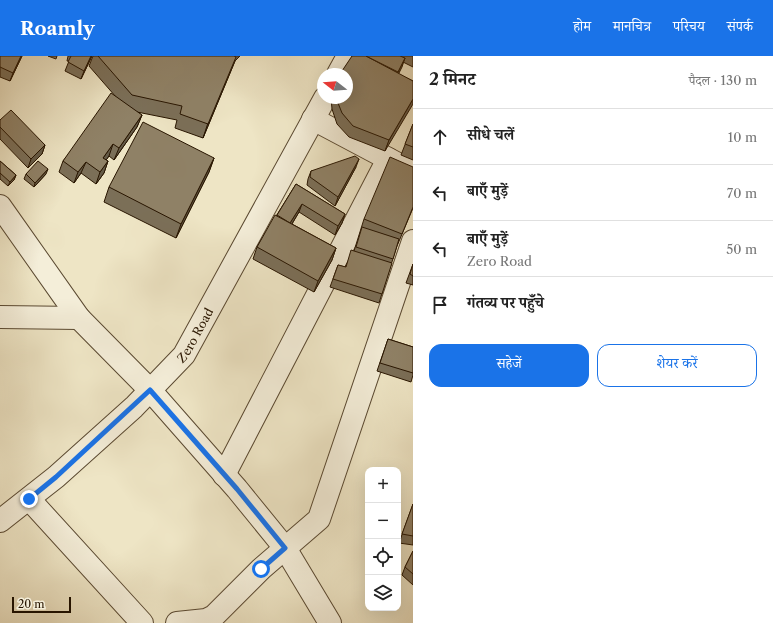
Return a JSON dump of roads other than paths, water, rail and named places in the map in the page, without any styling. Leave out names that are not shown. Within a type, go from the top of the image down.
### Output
[{"type":"street","points":[[341,68],[348,56]]},
{"type":"street","name":"Zero Road","points":[[0,521],[56,477],[150,390],[184,355],[322,104]]},
{"type":"street","points":[[313,119],[413,172]]},
{"type":"street","points":[[224,475],[388,159]]},
{"type":"street","points":[[0,206],[79,318],[150,390],[285,548],[330,623]]},
{"type":"street","points":[[177,623],[206,620],[214,616],[285,548],[319,519],[413,241]]},
{"type":"street","points":[[0,317],[79,318]]},
{"type":"street","points":[[29,499],[142,623]]}]
